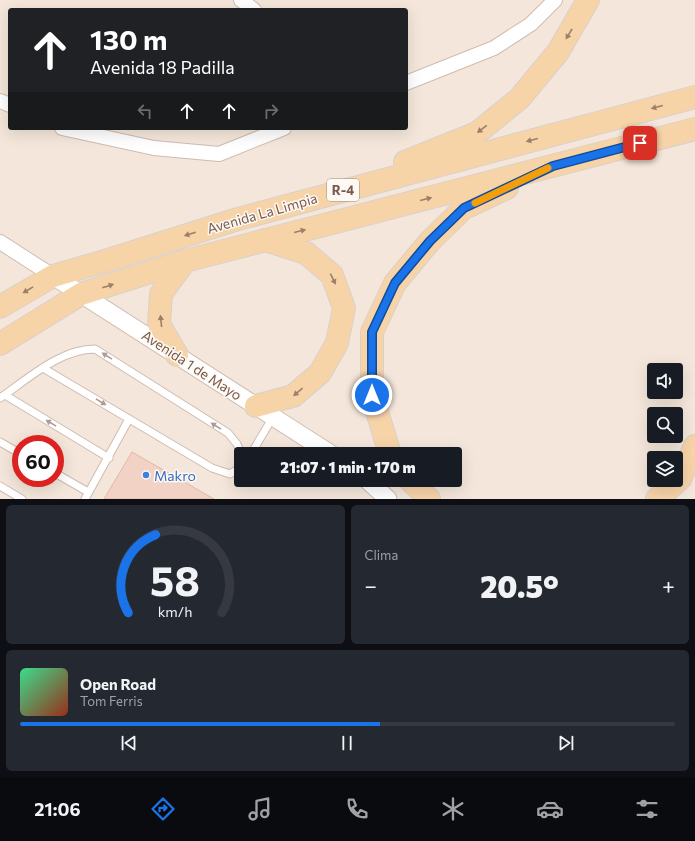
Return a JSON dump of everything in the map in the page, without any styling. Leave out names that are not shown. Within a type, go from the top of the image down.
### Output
[{"type":"main road","points":[[318,197],[477,133],[519,98],[558,52],[588,0]]},
{"type":"main road","name":"Avenida La Limpia","points":[[0,307],[53,276],[238,219],[695,97]]},
{"type":"main road","name":"R-4","points":[[553,166],[695,129]]},
{"type":"main road","points":[[388,447],[372,395],[372,332],[395,283],[430,241],[464,208],[553,166]]},
{"type":"main road","name":"Avenida La Limpia","points":[[0,344],[81,294],[185,261],[553,166]]},
{"type":"main road","points":[[265,240],[306,253],[332,276],[344,308],[337,343],[320,372],[293,396],[265,411]]},
{"type":"main road","points":[[177,355],[159,324],[161,294],[185,261]]},
{"type":"main road","points":[[657,499],[680,479],[695,446]]},
{"type":"main road","points":[[417,487],[429,499]]},
{"type":"street","points":[[241,0],[251,8]]},
{"type":"street","points":[[408,82],[494,48],[531,24],[555,0]]},
{"type":"street","points":[[71,130],[154,148],[219,154],[279,130]]},
{"type":"street","points":[[0,242],[53,276]]},
{"type":"street","name":"Avenida 1 de Mayo","points":[[53,276],[320,447]]},
{"type":"street","points":[[375,487],[388,499]]},
{"type":"lane","points":[[109,458],[2,396],[43,368],[81,349],[95,349],[228,433],[238,447]]},
{"type":"lane","points":[[43,368],[212,468],[230,474],[234,471]]},
{"type":"lane","points":[[252,447],[265,411]]},
{"type":"lane","points":[[64,480],[86,496],[109,458],[129,419]]},
{"type":"lane","points":[[0,442],[12,449]]},
{"type":"lane","points":[[0,486],[22,499]]},
{"type":"shaded area","points":[[0,0],[695,0],[695,499],[0,499]]},
{"type":"building","name":"Makro","points":[[132,452],[214,499],[104,499]]},
{"type":"slow traffic","points":[[475,203],[548,168]]},
{"type":"place","name":"Makro","points":[[146,475]]},
{"type":"route","points":[[372,395],[372,332],[395,283],[430,241],[464,208],[553,166],[640,143]]}]
